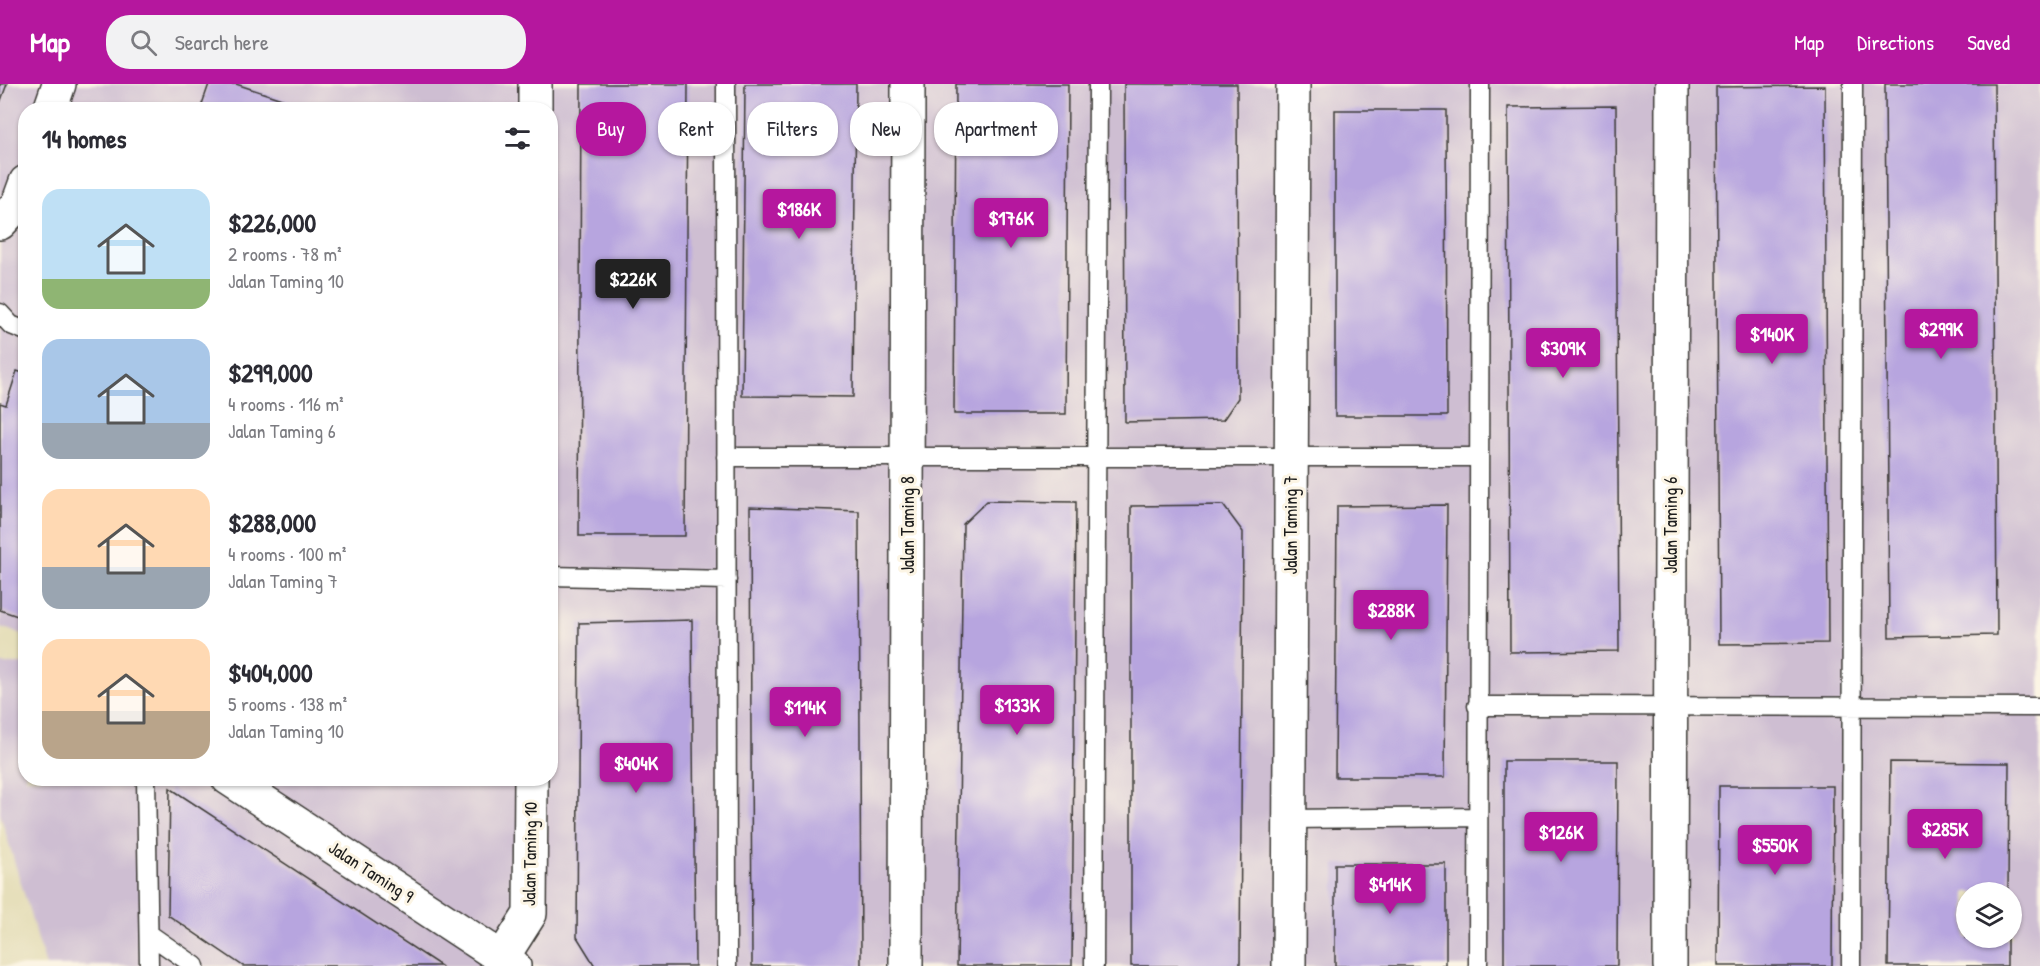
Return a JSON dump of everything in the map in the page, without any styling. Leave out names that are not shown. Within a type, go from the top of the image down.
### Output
[{"type":"street","points":[[53,102],[59,84]]},
{"type":"street","points":[[535,84],[535,102]]},
{"type":"street","name":"Jalan Taming 8","points":[[906,966],[908,84]]},
{"type":"street","name":"Jalan Taming 7","points":[[1289,966],[1293,84]]},
{"type":"street","name":"Jalan Taming 6","points":[[1670,966],[1672,84]]},
{"type":"street","points":[[0,223],[18,204]]},
{"type":"street","name":"Jalan Taming 9","points":[[247,786],[508,962]]},
{"type":"street","name":"Jalan Taming 10","points":[[508,962],[530,914],[531,786]]},
{"type":"lane","points":[[726,84],[727,966]]},
{"type":"lane","points":[[1094,966],[1098,84]]},
{"type":"lane","points":[[1478,966],[1480,84]]},
{"type":"lane","points":[[1851,966],[1853,84]]},
{"type":"lane","points":[[0,313],[11,326],[18,328]]},
{"type":"lane","points":[[726,457],[1478,457]]},
{"type":"lane","points":[[558,576],[727,580]]},
{"type":"lane","points":[[1477,706],[2040,707]]},
{"type":"lane","points":[[146,786],[148,966]]},
{"type":"lane","points":[[1290,819],[1477,817]]},
{"type":"lane","points":[[149,934],[195,966]]},
{"type":"shaded area","points":[[0,84],[2040,84],[2040,966],[46,966],[0,814],[0,664],[18,664],[18,786],[558,786],[558,102],[18,102],[18,633],[0,627]]},
{"type":"building","points":[[0,84],[7,84],[0,103]]},
{"type":"building","points":[[209,84],[236,84],[291,102],[203,102]]},
{"type":"building","points":[[581,84],[688,84],[688,102],[658,102],[658,156],[688,156],[685,536],[579,536],[581,156],[646,156],[646,102],[581,102]]},
{"type":"building","points":[[745,84],[856,84],[856,102],[850,102],[850,156],[855,156],[853,397],[742,396]]},
{"type":"building","points":[[956,84],[1068,84],[1066,414],[954,414],[956,156],[1058,156],[1058,102],[956,102]]},
{"type":"building","points":[[1124,84],[1237,84],[1238,398],[1223,420],[1125,422]]},
{"type":"building","points":[[1885,84],[1994,84],[1997,635],[1889,637]]},
{"type":"building","points":[[1825,86],[1828,643],[1719,644],[1716,87]]},
{"type":"building","points":[[1616,106],[1619,651],[1510,652],[1508,107]]},
{"type":"building","points":[[1335,110],[1446,110],[1447,416],[1335,416]]},
{"type":"building","points":[[18,371],[18,616],[0,610],[0,403],[6,405]]},
{"type":"building","points":[[987,501],[1076,502],[1072,966],[957,966],[963,524]]},
{"type":"building","points":[[1223,505],[1243,532],[1240,966],[1131,966],[1131,506]]},
{"type":"building","points":[[1447,505],[1445,777],[1335,777],[1337,506]]},
{"type":"building","points":[[750,507],[859,511],[861,966],[752,966]]},
{"type":"building","points":[[692,620],[695,966],[595,966],[577,937],[579,623]]},
{"type":"building","points":[[1504,761],[1618,761],[1617,966],[1504,966]]},
{"type":"building","points":[[1890,762],[2009,763],[2008,882],[1956,882],[1956,948],[2007,948],[2007,966],[1888,966]]},
{"type":"building","points":[[1719,786],[1833,786],[1832,966],[1718,966]]},
{"type":"building","points":[[170,788],[441,966],[243,966],[168,915]]},
{"type":"building","points":[[1335,864],[1446,864],[1446,966],[1335,966]]}]
